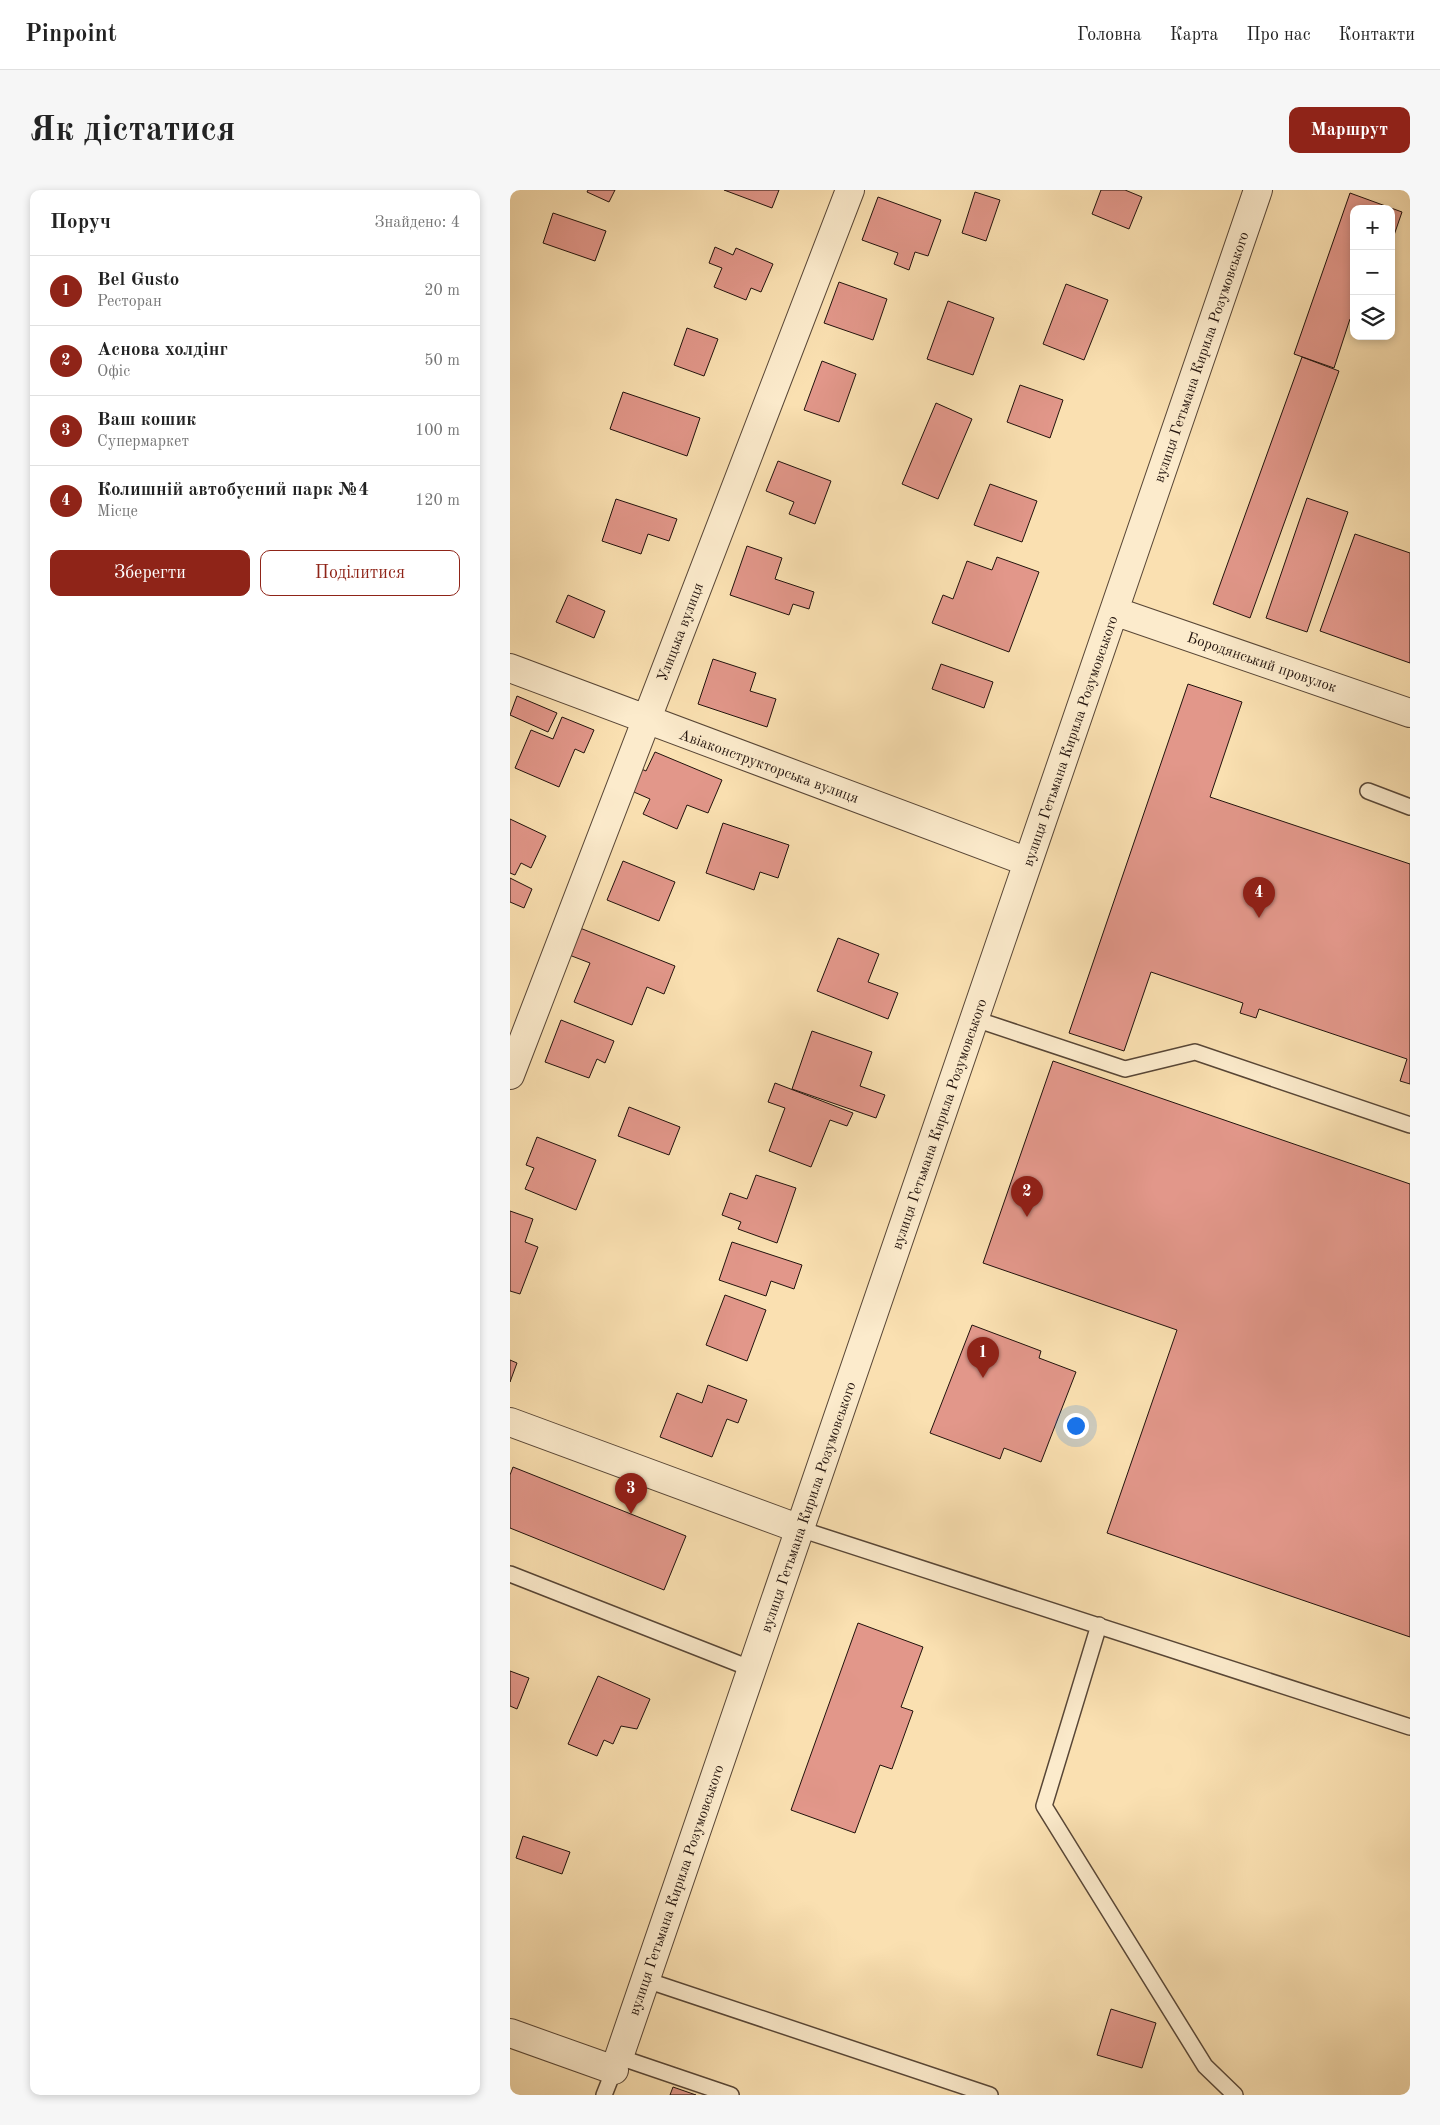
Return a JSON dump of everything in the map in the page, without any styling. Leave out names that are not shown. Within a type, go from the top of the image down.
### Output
[{"type":"street","name":"Улицька вулиця","points":[[510,1075],[850,190]]},
{"type":"street","name":"вулиця Гетьмана Кирила Розумовського","points":[[612,2074],[646,1980],[975,1019],[1254,191]]},
{"type":"street","name":"Бородянський провулок","points":[[1114,611],[1410,713]]},
{"type":"street","name":"Авіаконструкторська вулиця","points":[[510,668],[1028,862]]},
{"type":"street","points":[[510,1422],[800,1529]]},
{"type":"street","points":[[510,2033],[612,2074]]},
{"type":"lane","points":[[1368,791],[1410,806]]},
{"type":"lane","points":[[975,1019],[1125,1069],[1195,1052],[1410,1125]]},
{"type":"lane","points":[[800,1529],[1410,1727]]},
{"type":"lane","points":[[510,1574],[752,1669]]},
{"type":"lane","points":[[1099,1626],[1044,1806],[1205,2066],[1235,2095]]},
{"type":"lane","points":[[646,1980],[990,2095]]},
{"type":"lane","points":[[612,2074],[731,2095]]},
{"type":"building","points":[[588,190],[615,190],[609,202],[587,192]]},
{"type":"building","points":[[724,190],[779,190],[772,208]]},
{"type":"building","points":[[1101,190],[1125,190],[1142,197],[1129,229],[1092,214]]},
{"type":"building","points":[[975,192],[1000,200],[986,241],[962,233]]},
{"type":"building","points":[[1350,193],[1383,205],[1350,205],[1350,319],[1334,368],[1294,354]]},
{"type":"building","points":[[878,197],[941,220],[928,256],[915,252],[909,270],[894,264],[898,253],[862,240]]},
{"type":"building","points":[[1395,209],[1402,212],[1395,232]]},
{"type":"building","points":[[553,213],[606,231],[595,261],[543,243]]},
{"type":"building","points":[[715,247],[733,255],[736,248],[773,264],[761,292],[751,288],[746,300],[714,287],[722,268],[709,263]]},
{"type":"building","points":[[839,282],[887,299],[873,340],[824,323]]},
{"type":"building","points":[[1066,284],[1108,300],[1084,360],[1043,344]]},
{"type":"building","points":[[948,301],[994,318],[973,375],[927,359]]},
{"type":"building","points":[[687,328],[718,339],[704,376],[674,365]]},
{"type":"building","points":[[1302,357],[1339,371],[1250,618],[1213,604]]},
{"type":"building","points":[[822,361],[856,374],[839,422],[804,410]]},
{"type":"building","points":[[1020,385],[1063,400],[1050,438],[1007,422]]},
{"type":"building","points":[[623,392],[700,418],[687,456],[610,429]]},
{"type":"building","points":[[936,403],[972,419],[938,499],[902,484]]},
{"type":"building","points":[[778,461],[831,481],[815,524],[789,514],[794,502],[766,491]]},
{"type":"building","points":[[990,484],[1037,501],[1022,542],[974,525]]},
{"type":"building","points":[[1307,498],[1348,512],[1307,632],[1266,618]]},
{"type":"building","points":[[616,499],[677,519],[669,541],[648,534],[641,554],[602,541]]},
{"type":"building","points":[[1355,534],[1410,553],[1410,663],[1320,631]]},
{"type":"building","points":[[747,546],[782,558],[775,579],[814,592],[809,609],[793,604],[789,615],[730,595]]},
{"type":"building","points":[[997,557],[1039,572],[1009,652],[932,623],[943,595],[953,599],[967,561],[992,570]]},
{"type":"building","points":[[568,595],[605,611],[594,638],[556,622]]},
{"type":"building","points":[[713,659],[756,673],[750,691],[776,699],[767,727],[698,704]]},
{"type":"building","points":[[941,664],[993,682],[984,708],[932,689]]},
{"type":"building","points":[[1188,684],[1242,702],[1210,797],[1410,864],[1410,1084],[1400,1081],[1407,1059],[1259,1009],[1256,1018],[1240,1013],[1243,1003],[1151,972],[1124,1051],[1069,1033]]},
{"type":"building","points":[[517,696],[557,713],[548,732],[510,715]]},
{"type":"building","points":[[562,717],[594,730],[584,753],[575,749],[559,787],[515,768],[531,730],[553,739]]},
{"type":"building","points":[[655,752],[722,780],[708,813],[687,805],[677,829],[643,814],[650,799],[627,789],[637,767],[646,771]]},
{"type":"building","points":[[510,819],[546,836],[531,868],[521,863],[515,875],[510,873]]},
{"type":"building","points":[[723,823],[789,845],[778,878],[760,872],[754,890],[706,873]]},
{"type":"building","points":[[623,861],[675,882],[659,921],[607,900]]},
{"type":"building","points":[[510,878],[532,889],[524,908],[510,902]]},
{"type":"building","points":[[575,926],[675,966],[664,994],[647,987],[632,1025],[574,1002],[590,963],[564,953]]},
{"type":"building","points":[[838,938],[879,954],[868,982],[898,993],[888,1019],[817,991]]},
{"type":"building","points":[[561,1020],[614,1041],[605,1063],[597,1059],[589,1078],[545,1062]]},
{"type":"building","points":[[812,1031],[872,1052],[860,1086],[885,1095],[876,1118],[792,1089]]},
{"type":"building","points":[[1053,1061],[1410,1184],[1410,1637],[1107,1533],[1177,1330],[983,1263]]},
{"type":"building","points":[[775,1083],[853,1113],[847,1126],[830,1120],[811,1167],[769,1151],[785,1108],[768,1102]]},
{"type":"building","points":[[629,1107],[680,1127],[669,1155],[618,1136]]},
{"type":"building","points":[[537,1137],[596,1160],[576,1210],[525,1189],[534,1168],[526,1165]]},
{"type":"building","points":[[756,1175],[796,1188],[777,1243],[738,1229],[741,1222],[722,1215],[730,1193],[747,1199]]},
{"type":"building","points":[[510,1211],[533,1219],[525,1242],[538,1247],[520,1294],[510,1291]]},
{"type":"building","points":[[732,1242],[802,1265],[794,1289],[771,1281],[766,1296],[719,1280]]},
{"type":"building","points":[[725,1295],[766,1310],[747,1361],[706,1345]]},
{"type":"building","points":[[972,1325],[1041,1351],[1039,1358],[1076,1372],[1041,1462],[1004,1448],[1000,1459],[930,1433]]},
{"type":"building","points":[[510,1360],[517,1363],[510,1382]]},
{"type":"building","points":[[708,1385],[747,1400],[738,1423],[727,1419],[712,1457],[660,1437],[677,1393],[702,1403]]},
{"type":"building","points":[[513,1467],[686,1536],[664,1590],[510,1528],[510,1475]]},
{"type":"building","points":[[858,1623],[923,1647],[901,1707],[913,1711],[892,1769],[880,1765],[855,1833],[791,1810]]},
{"type":"building","points":[[510,1671],[529,1678],[517,1709],[510,1706]]},
{"type":"building","points":[[598,1676],[650,1699],[637,1729],[621,1726],[613,1744],[604,1740],[597,1756],[568,1744]]},
{"type":"building","points":[[523,1836],[570,1852],[562,1874],[516,1858]]},
{"type":"building","points":[[1111,2009],[1156,2023],[1142,2068],[1097,2055]]},
{"type":"building","points":[[673,2087],[696,2095],[670,2095]]},
{"type":"place","name":"Колишній автобусний парк №4","points":[[1259,918]]},
{"type":"place","name":"Аснова холдінг","points":[[1027,1217]]},
{"type":"place","name":"Bel Gusto","points":[[983,1378]]},
{"type":"place","name":"Ваш кошик","points":[[631,1514]]}]
